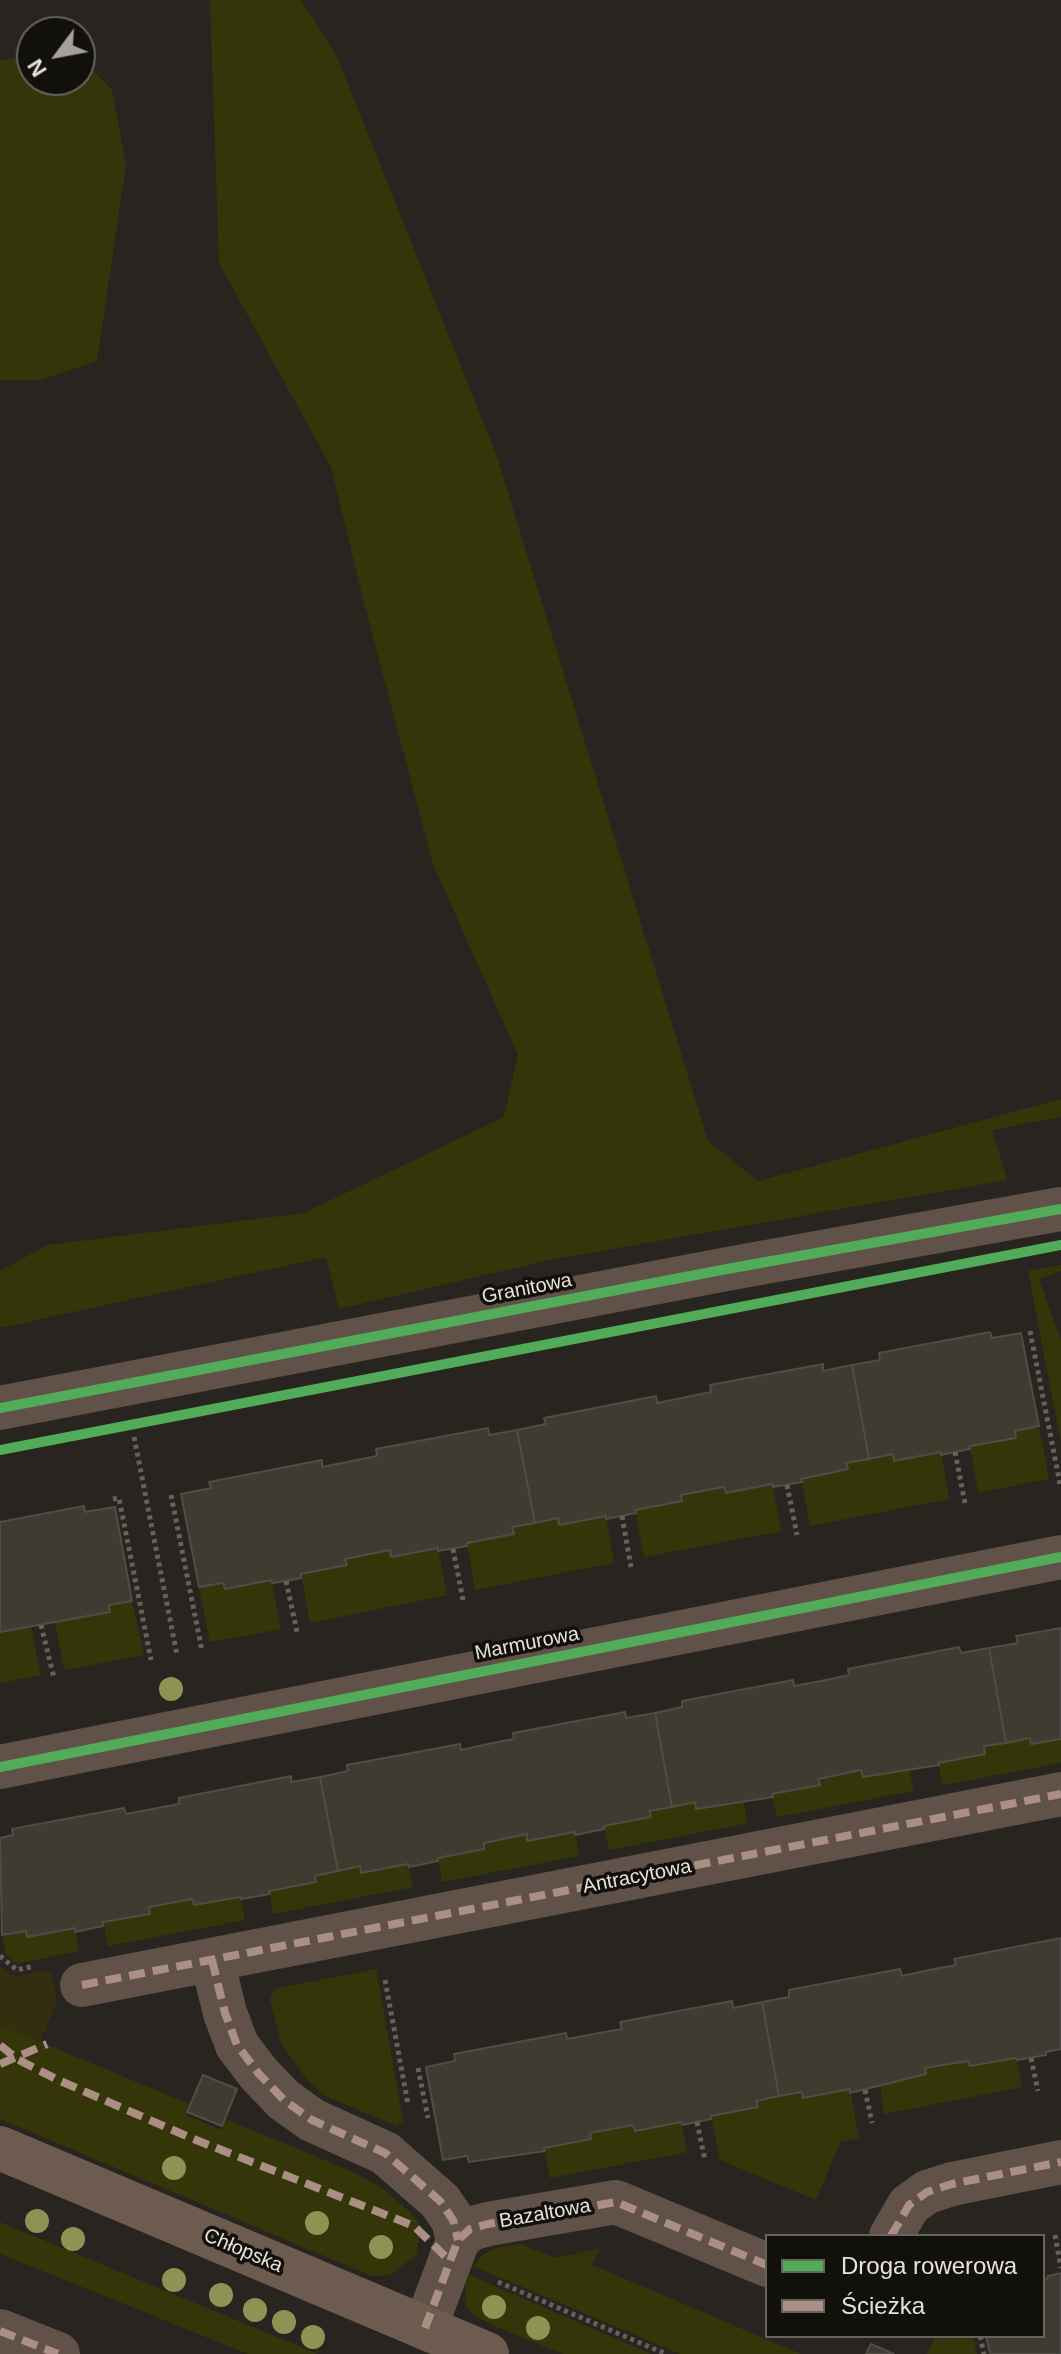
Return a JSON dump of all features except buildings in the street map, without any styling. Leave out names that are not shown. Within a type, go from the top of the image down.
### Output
[{"type":"street","name":"Granitowa","points":[[0,1408],[727,1269],[1061,1209]]},
{"type":"street","name":"Marmurowa","points":[[0,1767],[1061,1557]]},
{"type":"street","name":"Antracytowa","points":[[82,1985],[1061,1794]]},
{"type":"street","points":[[212,1960],[225,2013],[237,2045],[259,2074],[284,2100],[312,2120],[385,2153],[440,2201],[453,2220],[454,2250],[425,2328]]},
{"type":"street","name":"Chłopska","points":[[0,2148],[487,2354]]},
{"type":"street","points":[[892,2234],[909,2205],[927,2192],[1061,2162]]},
{"type":"street","name":"Bazaltowa","points":[[454,2250],[470,2229],[616,2202],[765,2264]]},
{"type":"path","points":[[1030,1331],[1060,1484]]},
{"type":"path","points":[[132,1426],[177,1655]]},
{"type":"path","points":[[955,1452],[965,1503]]},
{"type":"path","points":[[787,1485],[797,1535]]},
{"type":"path","points":[[171,1495],[202,1651]]},
{"type":"path","points":[[113,1499],[119,1498],[151,1660]]},
{"type":"path","points":[[622,1516],[631,1567]]},
{"type":"path","points":[[453,1549],[463,1600]]},
{"type":"path","points":[[286,1581],[297,1632]]},
{"type":"path","points":[[41,1625],[54,1678]]},
{"type":"path","points":[[0,1956],[17,1970],[40,1965]]},
{"type":"path","points":[[384,1974],[408,2105]]},
{"type":"path","points":[[1031,2058],[1038,2091]]},
{"type":"path","points":[[865,2090],[872,2123]]},
{"type":"path","points":[[697,2122],[705,2160]]},
{"type":"path","points":[[1055,2235],[1061,2268]]},
{"type":"path","points":[[454,2250],[666,2354]]},
{"type":"shaded area","points":[[210,0],[301,0],[336,55],[497,457],[708,1141],[758,1181],[1061,1099],[1061,1117],[992,1130],[1007,1180],[549,1260],[339,1309],[326,1257],[0,1328],[0,1271],[48,1245],[304,1213],[504,1117],[518,1055],[433,864],[331,467],[219,263]]},
{"type":"shaded area","points":[[16,58],[16,96],[96,96],[96,74],[112,90],[126,164],[97,361],[40,380],[0,380],[0,60]]},
{"type":"shaded area","points":[[1061,1265],[1061,1271],[1039,1279],[1061,1341],[1061,1443],[1028,1271]]},
{"type":"shaded area","points":[[1039,1426],[1049,1479],[978,1493],[970,1446],[1016,1438],[1015,1431]]},
{"type":"shaded area","points":[[941,1452],[949,1499],[810,1526],[801,1479],[847,1469],[846,1463],[893,1454],[894,1461]]},
{"type":"shaded area","points":[[772,1484],[782,1531],[644,1557],[635,1510],[681,1502],[681,1495],[724,1487],[726,1493]]},
{"type":"shaded area","points":[[606,1516],[614,1563],[475,1590],[467,1543],[514,1533],[512,1527],[558,1518],[560,1525]]},
{"type":"shaded area","points":[[438,1548],[447,1595],[310,1623],[301,1574],[346,1565],[345,1559],[390,1550],[392,1557]]},
{"type":"shaded area","points":[[271,1580],[281,1629],[210,1642],[199,1587],[223,1583],[225,1589]]},
{"type":"shaded area","points":[[132,1601],[144,1655],[64,1670],[55,1622],[109,1612],[109,1605]]},
{"type":"shaded area","points":[[31,1627],[41,1675],[0,1683],[0,1632]]},
{"type":"shaded area","points":[[1030,1738],[1031,1743],[1061,1739],[1061,1763],[943,1785],[938,1763],[985,1754],[984,1746]]},
{"type":"shaded area","points":[[909,1768],[914,1791],[777,1817],[772,1794],[819,1785],[818,1779],[861,1770],[863,1776]]},
{"type":"shaded area","points":[[743,1800],[748,1823],[609,1850],[604,1826],[650,1818],[649,1811],[695,1802],[696,1808]]},
{"type":"shaded area","points":[[575,1832],[579,1856],[442,1882],[438,1858],[484,1849],[484,1843],[526,1834],[528,1841]]},
{"type":"shaded area","points":[[408,1864],[413,1887],[273,1914],[269,1891],[315,1881],[315,1876],[360,1866],[361,1873]]},
{"type":"shaded area","points":[[240,1897],[245,1920],[108,1946],[103,1922],[149,1914],[149,1907],[192,1899]]},
{"type":"shaded area","points":[[75,1928],[79,1951],[16,1964],[6,1954],[2,1935],[26,1931],[28,1937]]},
{"type":"shaded area","points":[[376,1969],[403,2120],[397,2126],[325,2096],[308,2081],[282,2045],[270,2001],[278,1988]]},
{"type":"shaded area","points":[[0,2025],[189,2104],[185,2115],[222,2130],[226,2119],[381,2187],[411,2213],[421,2227],[416,2255],[390,2275],[372,2276],[0,2119]]},
{"type":"shaded area","points":[[1016,2058],[1022,2087],[884,2114],[880,2084],[926,2074],[925,2068],[968,2061],[970,2066]]},
{"type":"shaded area","points":[[850,2089],[859,2138],[840,2142],[816,2200],[720,2160],[711,2116],[757,2107],[756,2101],[802,2092],[804,2098]]},
{"type":"shaded area","points":[[681,2122],[687,2152],[550,2178],[544,2148],[591,2139],[590,2133],[633,2125],[635,2131]]},
{"type":"shaded area","points":[[0,2222],[318,2354],[248,2354],[0,2254]]},
{"type":"shaded area","points":[[520,2244],[556,2258],[600,2248],[592,2265],[801,2354],[680,2354],[473,2266],[495,2248]]},
{"type":"shaded area","points":[[469,2275],[651,2354],[563,2354],[490,2324],[467,2307],[465,2287]]},
{"type":"shaded area","points":[[934,2338],[973,2338],[977,2354],[927,2354]]},
{"type":"sand","points":[[0,1967],[13,1977],[51,1970],[57,2003],[40,2042],[0,2025]]},
{"type":"marked path","points":[[82,1985],[1061,1794]]},
{"type":"marked path","points":[[212,1960],[225,2013],[237,2045],[259,2074],[284,2100],[312,2120],[385,2153],[440,2201],[453,2220],[458,2240]]},
{"type":"marked path","points":[[0,2064],[47,2044]]},
{"type":"marked path","points":[[0,2045],[17,2059],[56,2079],[191,2138],[414,2226],[450,2261]]},
{"type":"marked path","points":[[892,2234],[909,2205],[927,2192],[1061,2162]]},
{"type":"marked path","points":[[425,2328],[458,2240],[470,2229],[488,2224],[616,2202],[765,2264]]},
{"type":"marked path","points":[[0,2331],[58,2354]]},
{"type":"cycle path","points":[[0,1408],[727,1269],[1061,1209]]},
{"type":"cycle path","points":[[0,1450],[1061,1245]]},
{"type":"cycle path","points":[[0,1767],[1061,1557]]}]
